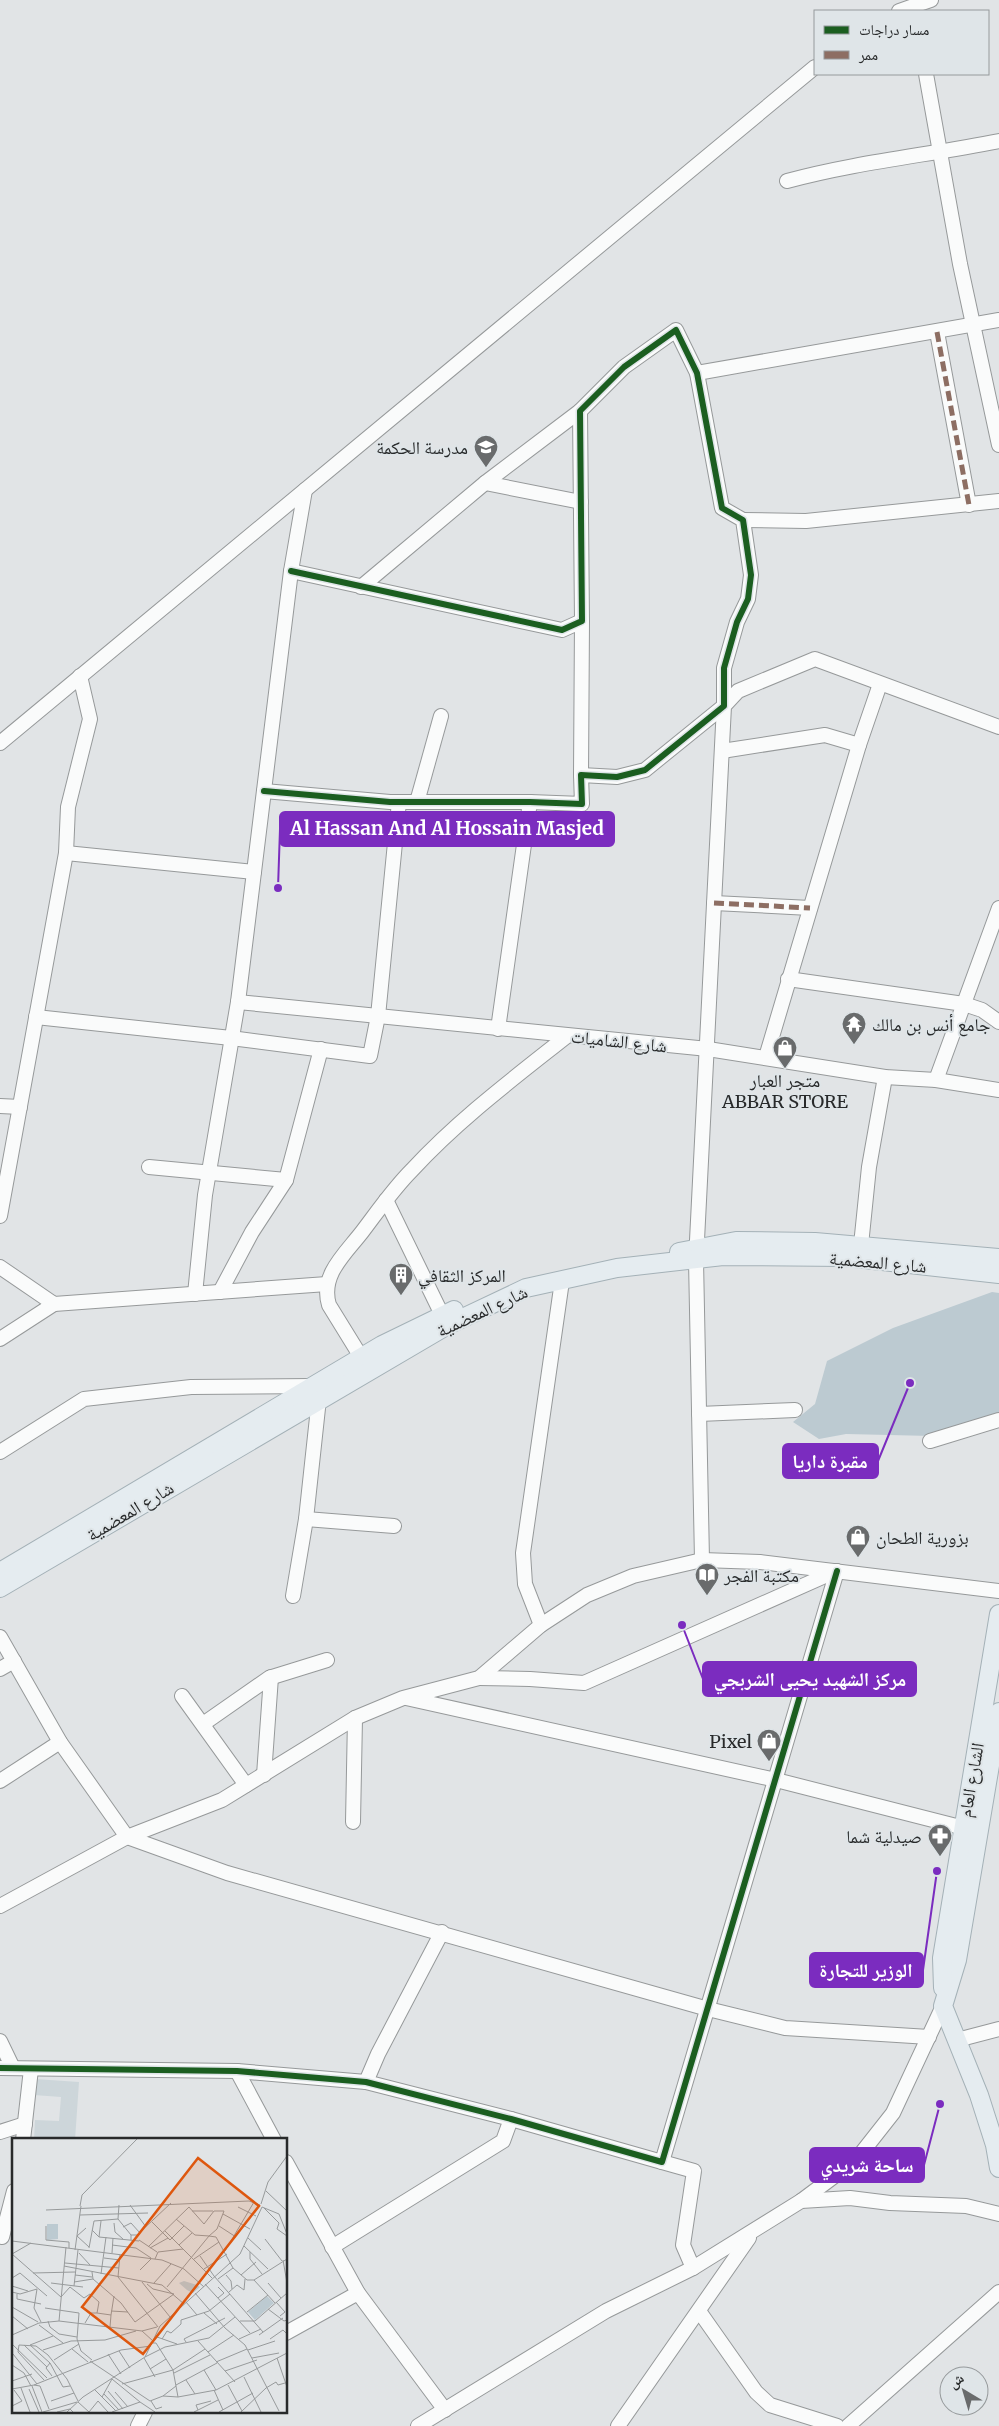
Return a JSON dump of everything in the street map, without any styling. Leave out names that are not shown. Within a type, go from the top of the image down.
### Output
[{"type":"main road","name":"شارع المعضمية","points":[[445,1320],[526,1288],[617,1268],[696,1254],[736,1241],[861,1245],[999,1258]]},
{"type":"main road","name":"شارع المعضمية","points":[[0,1588],[365,1363],[445,1320],[515,1286],[558,1274],[696,1254],[846,1257],[999,1274]]},
{"type":"main road","name":"شارع المعضمية","points":[[0,1572],[316,1393]]},
{"type":"main road","name":"الشارع العام","points":[[943,2006],[942,1958],[971,1830],[999,1614]]},
{"type":"main road","points":[[971,1830],[999,1714]]},
{"type":"main road","points":[[943,2006],[997,2144],[999,2168]]},
{"type":"street","points":[[915,8],[930,0]]},
{"type":"street","points":[[0,742],[814,67]]},
{"type":"street","points":[[926,75],[960,264],[999,445]]},
{"type":"street","points":[[788,181],[831,169],[940,152],[999,140]]},
{"type":"street","points":[[697,373],[999,320]]},
{"type":"street","points":[[361,587],[485,483],[580,411],[624,367],[676,330],[697,373],[722,508],[743,520],[806,521],[999,501]]},
{"type":"street","points":[[937,332],[969,505]]},
{"type":"street","points":[[264,791],[399,802],[582,804],[580,411]]},
{"type":"street","points":[[485,483],[581,502]]},
{"type":"street","points":[[196,1294],[209,1173],[238,1002],[291,571],[305,490]]},
{"type":"street","points":[[702,1560],[696,1254],[708,1049],[724,706],[724,668],[737,622],[748,599],[751,575],[743,520]]},
{"type":"street","points":[[291,571],[562,630],[582,621]]},
{"type":"street","points":[[581,775],[617,777],[645,770],[691,734],[738,692],[815,659],[999,727]]},
{"type":"street","points":[[0,1216],[66,853],[68,807],[90,719],[80,676]]},
{"type":"street","points":[[766,1058],[859,745],[880,684]]},
{"type":"street","points":[[417,802],[441,716]]},
{"type":"street","points":[[722,751],[825,735],[859,745]]},
{"type":"street","points":[[36,1017],[232,1038],[370,1056],[378,1016],[399,802]]},
{"type":"street","points":[[498,1029],[530,802]]},
{"type":"street","points":[[66,853],[254,872]]},
{"type":"street","points":[[714,903],[810,908]]},
{"type":"street","points":[[936,1080],[999,908]]},
{"type":"street","points":[[788,979],[964,1004],[982,1010],[999,1022]]},
{"type":"street","name":"شارع الشاميات","points":[[238,1002],[708,1049],[885,1077],[936,1080],[999,1090]]},
{"type":"street","points":[[365,1363],[329,1305],[327,1284],[334,1269],[386,1200],[442,1140],[497,1091],[568,1036]]},
{"type":"street","points":[[220,1292],[252,1232],[286,1180],[321,1049]]},
{"type":"street","points":[[861,1245],[869,1167],[885,1077]]},
{"type":"street","points":[[0,1106],[20,1107]]},
{"type":"street","points":[[149,1167],[286,1180]]},
{"type":"street","points":[[386,1200],[445,1320]]},
{"type":"street","points":[[0,1267],[54,1304]]},
{"type":"street","points":[[541,1625],[525,1584],[523,1553],[562,1281]]},
{"type":"street","points":[[0,1339],[54,1304],[327,1284]]},
{"type":"street","points":[[0,1452],[84,1399],[191,1387],[316,1393],[306,1519],[293,1596]]},
{"type":"street","points":[[699,1414],[795,1410]]},
{"type":"street","points":[[930,1441],[999,1420]]},
{"type":"street","points":[[306,1519],[394,1526]]},
{"type":"street","points":[[479,1678],[541,1625],[587,1595],[632,1576],[702,1560],[760,1562],[999,1591]]},
{"type":"street","points":[[0,1906],[127,1837],[222,1800],[355,1718],[403,1698],[479,1678],[584,1683],[837,1571]]},
{"type":"street","points":[[662,2162],[837,1571]]},
{"type":"street","points":[[0,1638],[60,1742],[127,1837],[227,1873],[442,1932],[708,2009],[785,2028],[929,2037]]},
{"type":"street","points":[[203,1724],[271,1677],[327,1660]]},
{"type":"street","points":[[0,1669],[14,1661]]},
{"type":"street","points":[[264,1775],[271,1677]]},
{"type":"street","points":[[182,1696],[246,1785]]},
{"type":"street","points":[[403,1698],[776,1780],[971,1830]]},
{"type":"street","points":[[353,1822],[355,1718]]},
{"type":"street","points":[[0,1781],[60,1742]]},
{"type":"street","points":[[366,2082],[378,2054],[442,1932]]},
{"type":"street","points":[[418,2426],[606,2311],[693,2268],[753,2232],[801,2201],[856,2160],[893,2113],[943,2006]]},
{"type":"street","points":[[957,2040],[999,2029]]},
{"type":"street","points":[[0,2042],[7,2068],[237,2071],[366,2082],[511,2119],[694,2171],[683,2245],[693,2268]]},
{"type":"street","points":[[23,2138],[31,2069]]},
{"type":"street","points":[[237,2071],[273,2138]]},
{"type":"street","points":[[332,2247],[503,2141],[511,2119]]},
{"type":"street","points":[[0,2132],[24,2124]]},
{"type":"street","points":[[288,2166],[358,2292],[445,2410]]},
{"type":"street","points":[[801,2201],[850,2198],[890,2203],[966,2206],[999,2214]]},
{"type":"street","points":[[5,2237],[12,2201]]},
{"type":"street","points":[[618,2426],[753,2232]]},
{"type":"street","points":[[288,2332],[358,2292]]},
{"type":"street","points":[[848,2426],[999,2292]]},
{"type":"street","points":[[699,2311],[756,2392],[770,2405],[837,2426]]},
{"type":"street","points":[[137,2426],[144,2414]]},
{"type":"shaded area","points":[[992,1292],[999,1293],[999,1413],[932,1436],[846,1434],[819,1439],[793,1422],[815,1404],[827,1361],[893,1328]]},
{"type":"shaded area","points":[[35,2079],[79,2082],[75,2138],[34,2138],[35,2120],[59,2121],[61,2097],[34,2095]]},
{"type":"marked path","points":[[937,332],[969,505]]},
{"type":"marked path","points":[[714,903],[810,908]]},
{"type":"cycle path","points":[[264,791],[390,802],[582,804],[581,775],[617,777],[645,770],[724,706],[724,668],[737,622],[748,599],[751,575],[743,520],[722,508],[697,373],[676,330],[624,367],[580,411],[582,621],[562,630],[291,571]]},
{"type":"cycle path","points":[[0,2068],[237,2071],[366,2082],[511,2119],[662,2162],[837,1571]]},
{"type":"place","name":"مدرسة الحكمة","points":[[486,468]]},
{"type":"place","name":"Al Hassan And Al Hossain Masjed","points":[[278,888]]},
{"type":"place","name":"جامع أنس بن مالك","points":[[854,1045]]},
{"type":"place","name":"متجر العبار ABBAR STORE","points":[[785,1069]]},
{"type":"place","name":"المركز الثقافي","points":[[401,1296]]},
{"type":"place","name":"مقبرة داريا","points":[[910,1383]]},
{"type":"place","name":"بزورية الطحان","points":[[858,1558]]},
{"type":"place","name":"مكتبة الفجر","points":[[707,1596]]},
{"type":"place","name":"مركز الشهيد يحيى الشربجي","points":[[682,1625]]},
{"type":"place","name":"Pixel","points":[[769,1762]]},
{"type":"place","name":"صيدلية شما","points":[[940,1857]]},
{"type":"place","name":"الوزير للتجارة","points":[[937,1871]]},
{"type":"place","name":"ساحة شريدي","points":[[940,2104]]}]
